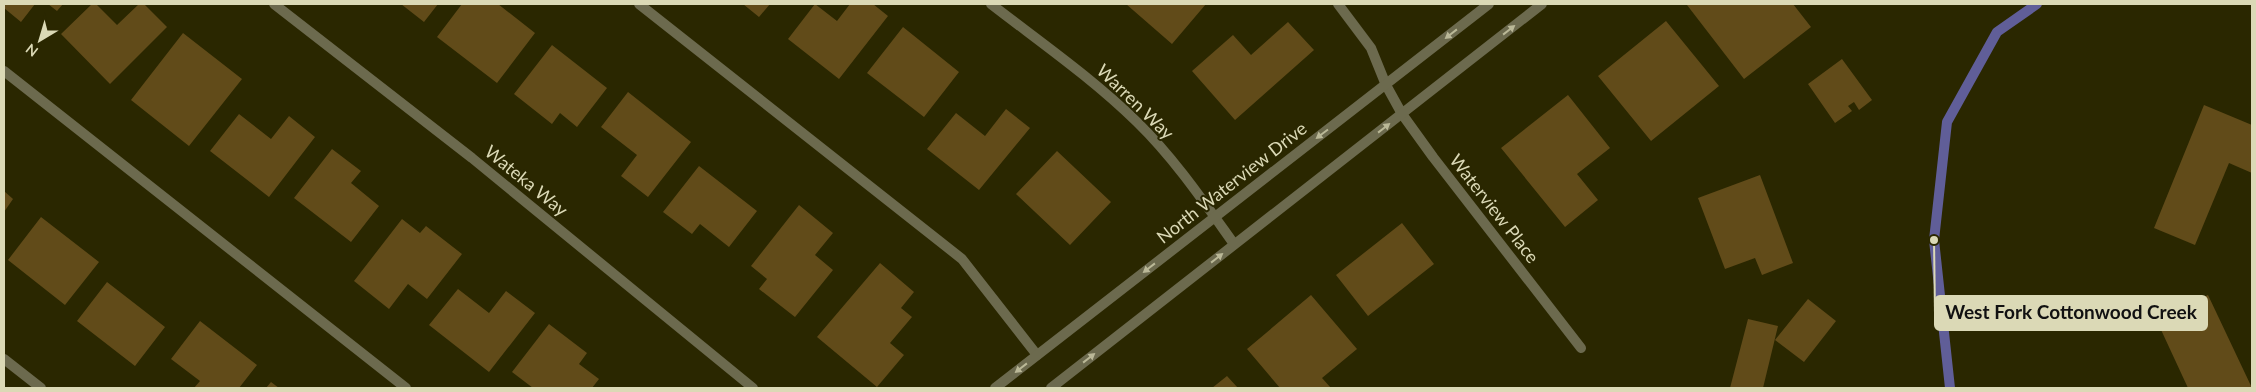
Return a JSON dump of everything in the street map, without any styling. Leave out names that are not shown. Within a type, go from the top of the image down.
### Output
[{"type":"street","name":"Wateka Way","points":[[274,4],[472,158],[754,388]]},
{"type":"street","points":[[639,4],[962,259],[1038,355]]},
{"type":"street","name":"Warren Way","points":[[991,4],[1085,76],[1137,122],[1187,178],[1234,244]]},
{"type":"street","name":"Waterview Place","points":[[1338,4],[1371,48],[1386,86],[1402,114],[1581,348]]},
{"type":"street","name":"North Waterview Drive","points":[[995,388],[1386,86],[1489,4]]},
{"type":"street","points":[[1051,388],[1542,4]]},
{"type":"street","points":[[4,71],[406,388]]},
{"type":"street","points":[[4,359],[41,388]]},
{"type":"building","points":[[4,4],[35,4],[21,22],[4,8]]},
{"type":"building","points":[[48,4],[63,4],[57,11]]},
{"type":"building","points":[[92,4],[96,4],[117,25],[139,4],[144,4],[167,27],[110,84],[61,34]]},
{"type":"building","points":[[401,4],[438,4],[424,22]]},
{"type":"building","points":[[462,4],[498,4],[535,33],[497,83],[437,37]]},
{"type":"building","points":[[743,4],[770,4],[759,17]]},
{"type":"building","points":[[815,4],[837,21],[850,4],[873,4],[888,16],[839,79],[788,39]]},
{"type":"building","points":[[1126,4],[1206,4],[1172,44]]},
{"type":"building","points":[[1688,4],[1793,4],[1811,27],[1744,79]]},
{"type":"building","points":[[1666,21],[1719,86],[1651,141],[1598,76]]},
{"type":"building","points":[[1288,22],[1314,50],[1235,120],[1192,71],[1233,35],[1251,55]]},
{"type":"building","points":[[903,27],[959,72],[924,117],[867,73]]},
{"type":"building","points":[[183,33],[242,79],[189,146],[131,100]]},
{"type":"building","points":[[552,45],[607,88],[577,127],[560,113],[552,124],[514,94]]},
{"type":"building","points":[[1842,59],[1872,100],[1859,110],[1854,102],[1848,106],[1852,111],[1835,123],[1808,84]]},
{"type":"building","points":[[628,92],[691,142],[648,197],[621,176],[637,155],[601,127]]},
{"type":"building","points":[[1568,95],[1610,148],[1577,174],[1598,200],[1565,227],[1501,148]]},
{"type":"building","points":[[2204,105],[2252,125],[2252,173],[2229,163],[2195,245],[2154,228]]},
{"type":"building","points":[[1006,109],[1030,128],[979,190],[927,149],[956,113],[985,136]]},
{"type":"building","points":[[239,114],[271,139],[289,116],[315,137],[269,197],[210,151]]},
{"type":"building","points":[[332,149],[361,171],[351,183],[379,206],[351,242],[294,198]]},
{"type":"building","points":[[1057,151],[1111,202],[1070,245],[1016,194]]},
{"type":"building","points":[[699,166],[757,211],[729,247],[700,224],[692,234],[663,212]]},
{"type":"building","points":[[1760,175],[1793,263],[1762,275],[1755,258],[1725,269],[1698,198]]},
{"type":"building","points":[[4,191],[13,199],[4,212]]},
{"type":"building","points":[[799,205],[833,233],[815,255],[833,270],[795,317],[759,289],[767,279],[751,266]]},
{"type":"building","points":[[41,217],[99,262],[65,305],[8,260]]},
{"type":"building","points":[[402,219],[420,233],[426,226],[462,254],[427,299],[408,284],[389,309],[354,281]]},
{"type":"building","points":[[1402,223],[1434,264],[1368,316],[1336,275]]},
{"type":"building","points":[[880,263],[914,292],[901,308],[912,317],[890,343],[904,355],[877,387],[817,337]]},
{"type":"building","points":[[107,282],[165,327],[135,366],[77,321]]},
{"type":"building","points":[[458,289],[489,313],[506,291],[535,313],[489,372],[429,325]]},
{"type":"building","points":[[1311,295],[1357,349],[1322,378],[1331,388],[1280,388],[1247,349]]},
{"type":"building","points":[[2208,295],[2252,388],[2188,388],[2156,319]]},
{"type":"building","points":[[1808,299],[1836,321],[1804,362],[1775,340]]},
{"type":"building","points":[[1748,319],[1778,326],[1763,388],[1730,388]]},
{"type":"building","points":[[200,321],[257,365],[239,388],[194,388],[200,381],[171,359]]},
{"type":"building","points":[[549,324],[587,353],[579,364],[599,379],[592,388],[533,388],[512,372]]},
{"type":"building","points":[[1227,376],[1238,388],[1212,388]]},
{"type":"building","points":[[271,382],[279,388],[266,388]]},
{"type":"waterway","points":[[1950,388],[1934,240],[1947,122],[1997,32],[2037,4]]},
{"type":"place","name":"West Fork Cottonwood Creek","points":[[1934,240]]}]
